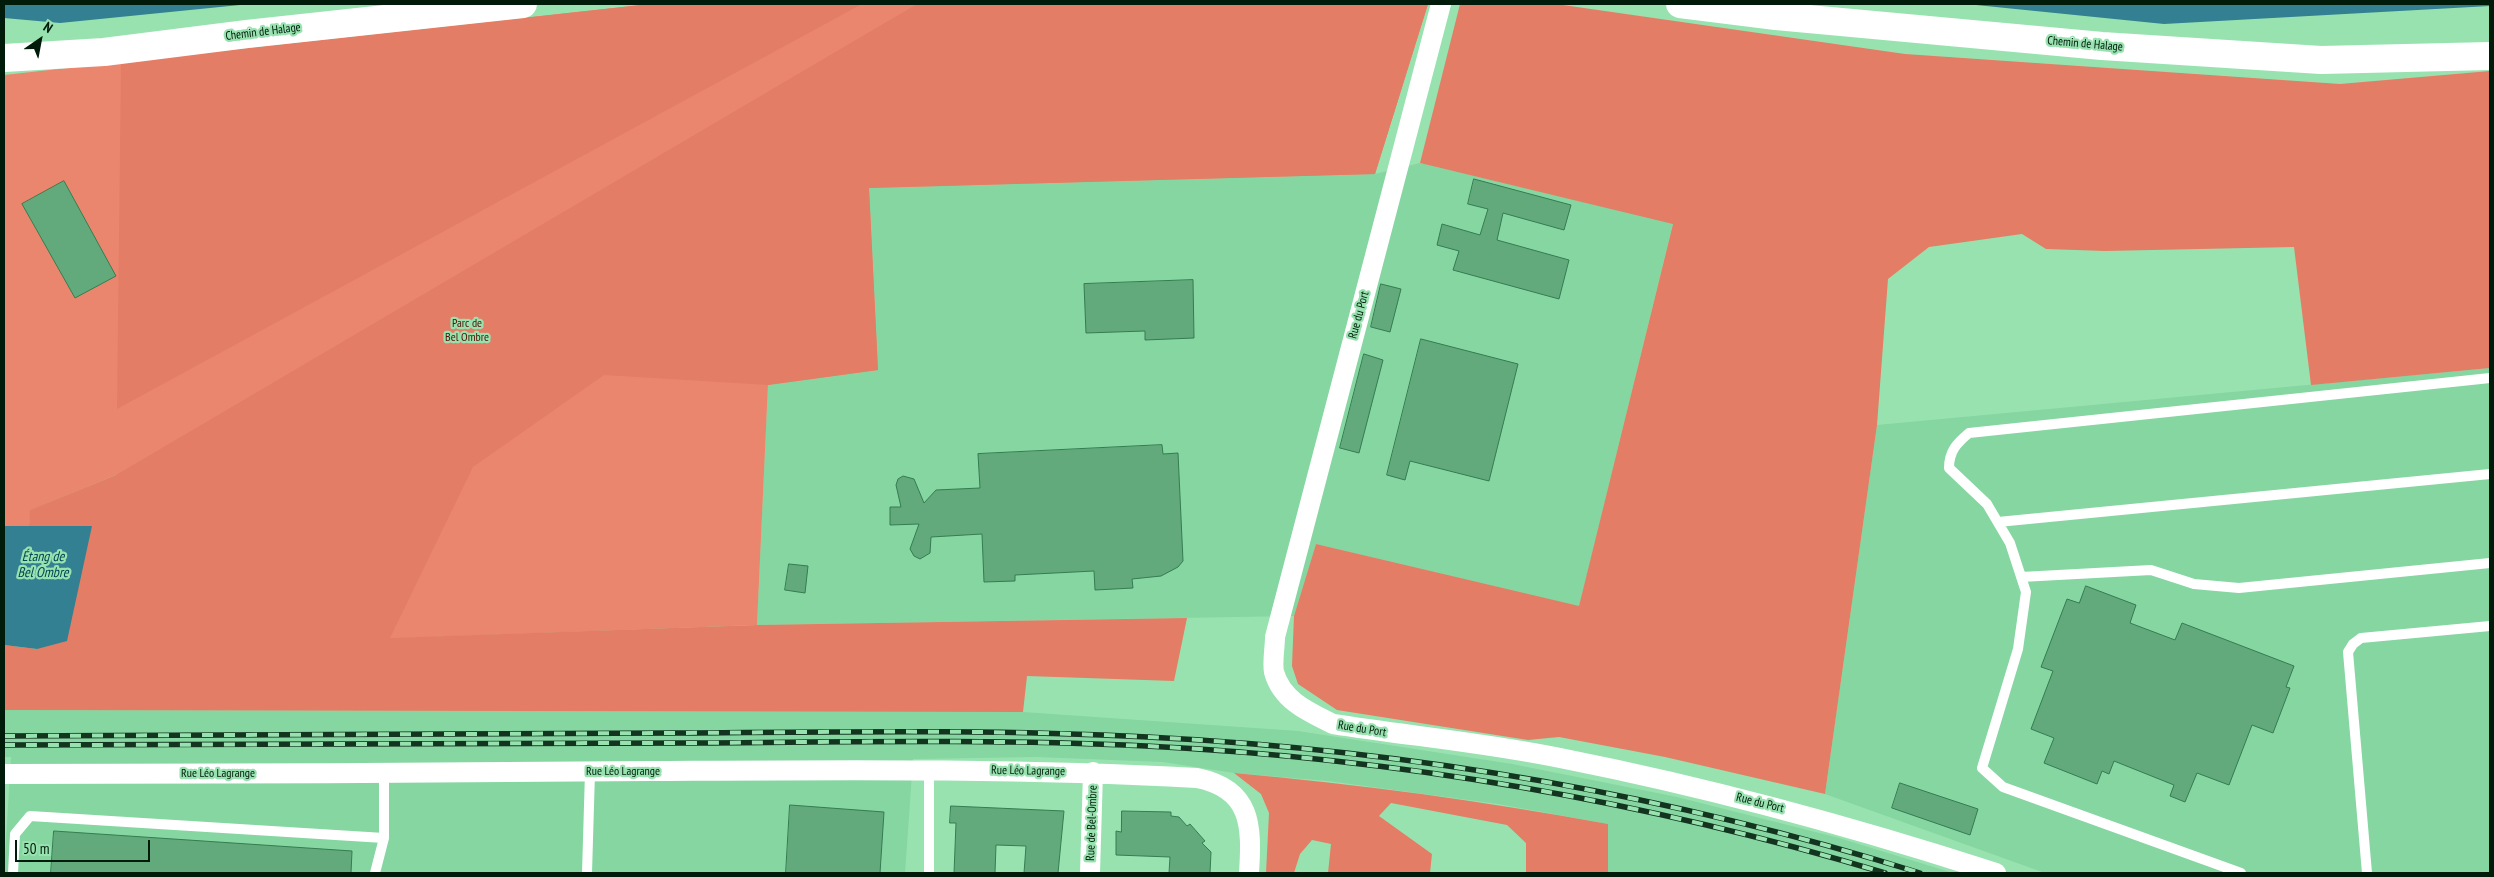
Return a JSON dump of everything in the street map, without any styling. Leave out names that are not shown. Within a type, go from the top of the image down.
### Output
[{"type":"street","name":"Chemin de Halage","points":[[4,58],[104,52],[247,34],[523,4]]},
{"type":"street","name":"Rue du Port","points":[[1441,4],[1275,637],[1274,671],[1284,694],[1306,710],[1333,724],[1562,758],[1693,786],[1821,819],[1996,873]]},
{"type":"street","name":"Chemin de Halage","points":[[1680,4],[1776,16],[2102,46],[2321,60],[2490,56]]},
{"type":"street","name":"Rue Léo Lagrange","points":[[4,774],[384,774],[929,770],[1093,772],[1197,778],[1212,781],[1226,788],[1236,798],[1247,816],[1252,838],[1249,873]]},
{"type":"street","name":"Rue de Bel-Ombre","points":[[1090,873],[1093,772]]},
{"type":"lane","points":[[2241,873],[2003,787],[1982,768],[2018,649],[2026,592],[2010,543],[1998,522],[1987,504],[1949,468],[1949,458],[1956,445],[1969,433],[2490,378]]},
{"type":"lane","points":[[1998,522],[2490,474]]},
{"type":"lane","points":[[2021,577],[2151,570],[2194,584],[2238,588],[2490,564]]},
{"type":"lane","points":[[2367,873],[2348,652],[2353,644],[2361,638],[2490,626]]},
{"type":"lane","points":[[929,770],[929,873]]},
{"type":"lane","points":[[587,873],[590,772]]},
{"type":"lane","points":[[375,873],[384,838],[384,774]]},
{"type":"lane","points":[[13,873],[15,834],[30,816],[384,838]]},
{"type":"shaded area","points":[[1420,163],[1673,223],[1579,607],[1316,544],[1294,616],[757,625],[768,385],[878,370],[869,188],[1375,174]]},
{"type":"shaded area","points":[[2490,368],[2490,873],[2045,873],[1825,794],[1877,425]]},
{"type":"shaded area","points":[[4,710],[1023,712],[1298,731],[1512,764],[1677,797],[1839,838],[1953,873],[1608,873],[1608,824],[1498,804],[1328,781],[1234,773],[1163,762],[1036,757],[913,759],[905,873],[4,873],[11,757],[4,757]]},
{"type":"green space","name":"Parc de Bel Ombre","points":[[650,4],[1428,4],[1375,174],[869,188],[878,370],[768,385],[757,625],[136,648],[116,475],[31,510],[29,526],[4,526],[4,75]]},
{"type":"green space","points":[[650,4],[862,4],[117,409],[121,62]]},
{"type":"green space","points":[[917,4],[1428,4],[1375,174],[869,188],[878,370],[768,385],[604,375],[473,467],[390,638],[757,625],[1187,618],[1174,681],[1027,676],[1023,712],[4,710],[4,645],[37,649],[92,526],[29,526],[30,510],[116,475]]},
{"type":"green space","points":[[1460,4],[1556,4],[1905,54],[2340,84],[2490,71],[2490,368],[2311,385],[2294,247],[2105,251],[2046,249],[2022,234],[1929,247],[1888,279],[1877,425],[1825,794],[1665,757],[1559,737],[1528,740],[1337,710],[1298,684],[1292,666],[1294,616],[1316,544],[1579,606],[1673,224],[1420,163]]},
{"type":"green space","points":[[1234,773],[1328,782],[1421,794],[1608,824],[1608,873],[1526,873],[1526,843],[1507,825],[1391,803],[1379,816],[1432,854],[1430,873],[1328,873],[1331,844],[1312,840],[1300,854],[1294,873],[1266,873],[1269,813],[1261,794]]},
{"type":"water","points":[[4,4],[250,4],[60,23],[4,18]]},
{"type":"water","points":[[1966,4],[2490,4],[2490,6],[2164,24]]},
{"type":"water","name":"Étang de Bel Ombre","points":[[4,526],[92,526],[67,641],[37,649],[4,645]]},
{"type":"building","points":[[1474,179],[1571,205],[1564,230],[1503,213],[1497,240],[1569,260],[1559,299],[1453,270],[1459,251],[1437,245],[1442,224],[1480,235],[1488,209],[1468,204]]},
{"type":"building","points":[[64,181],[116,276],[75,298],[22,204]]},
{"type":"building","points":[[1193,280],[1194,338],[1145,340],[1145,331],[1086,333],[1084,284]]},
{"type":"building","points":[[1381,284],[1401,289],[1390,332],[1371,327]]},
{"type":"building","points":[[1421,339],[1518,364],[1489,481],[1410,461],[1405,480],[1387,475]]},
{"type":"building","points":[[1364,354],[1383,360],[1359,453],[1340,448]]},
{"type":"building","points":[[1162,445],[1163,454],[1178,453],[1183,561],[1178,567],[1161,576],[1132,579],[1133,588],[1095,590],[1094,571],[1015,575],[1015,581],[984,582],[982,534],[931,537],[930,553],[920,559],[914,556],[910,549],[919,524],[890,525],[890,507],[901,507],[896,485],[898,479],[903,476],[914,479],[924,503],[936,490],[980,488],[978,454]]},
{"type":"building","points":[[789,564],[808,566],[805,593],[785,590]]},
{"type":"building","points":[[2086,586],[2136,605],[2130,623],[2175,640],[2182,623],[2294,666],[2286,687],[2290,688],[2273,733],[2252,725],[2229,785],[2197,773],[2185,802],[2170,796],[2174,785],[2114,761],[2109,774],[2102,771],[2097,784],[2044,763],[2054,738],[2031,729],[2053,671],[2041,667],[2067,599],[2079,603]]},
{"type":"building","points":[[1900,783],[1978,809],[1970,835],[1892,808]]},
{"type":"building","points":[[790,805],[884,812],[880,873],[786,873]]},
{"type":"building","points":[[951,806],[1064,811],[1058,873],[1024,873],[1026,846],[996,845],[995,873],[954,873],[956,823],[950,823]]},
{"type":"building","points":[[1122,811],[1171,812],[1171,816],[1179,817],[1187,826],[1190,824],[1205,841],[1202,843],[1211,852],[1210,873],[1169,873],[1170,857],[1116,855],[1116,831],[1121,832]]},
{"type":"building","points":[[54,831],[352,851],[351,873],[51,873]]},
{"type":"railway","points":[[4,736],[970,732],[1089,734],[1246,743],[1441,765],[1635,799],[1826,845],[1920,873]]},
{"type":"railway","points":[[4,745],[975,742],[1146,746],[1239,752],[1426,772],[1612,804],[1704,824],[1795,847],[1885,873]]}]
